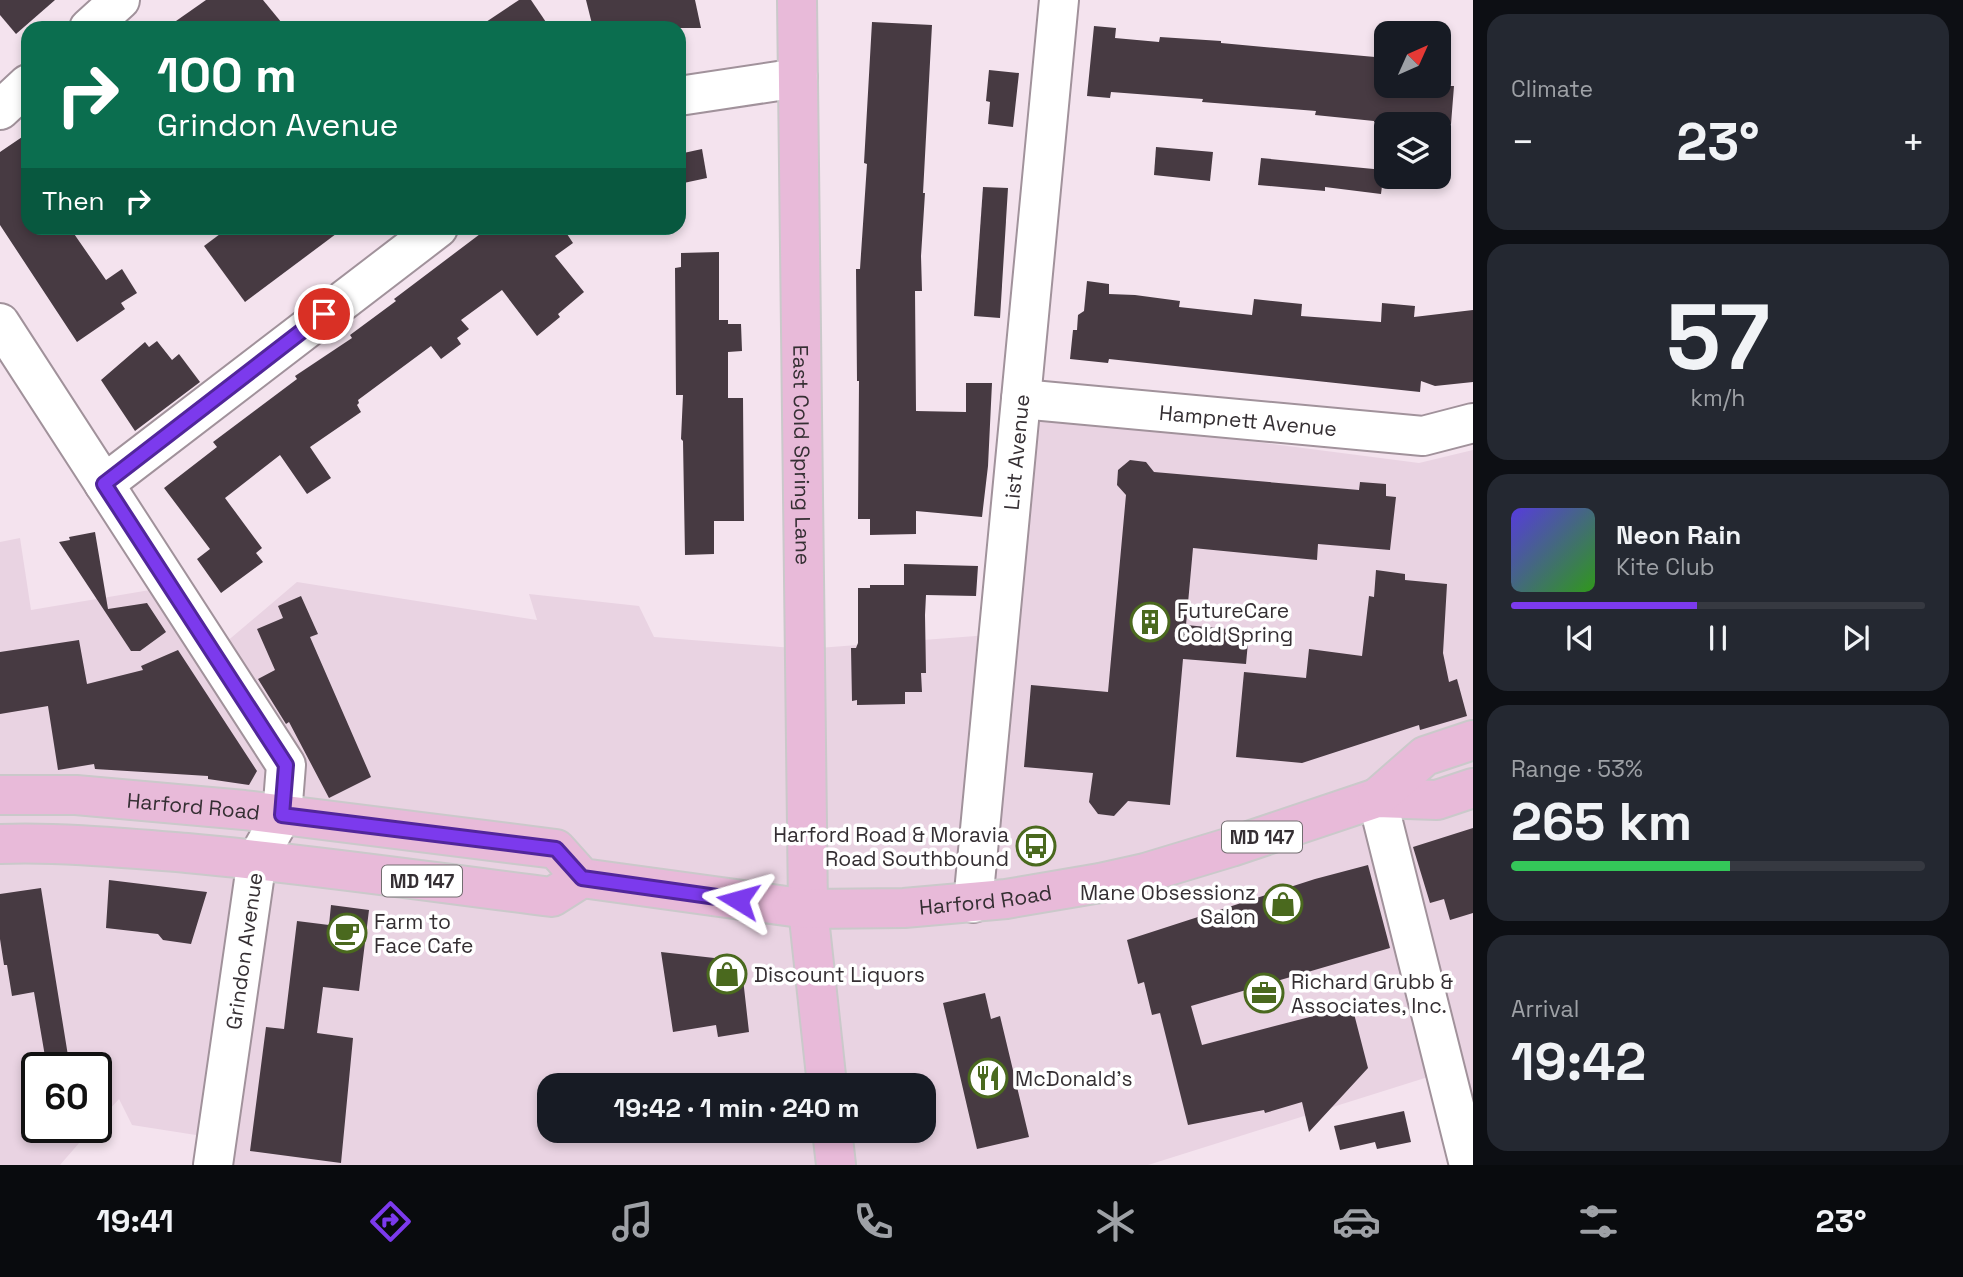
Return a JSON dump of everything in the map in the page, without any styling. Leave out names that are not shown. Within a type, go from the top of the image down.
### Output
[{"type":"main road","name":"East Cold Spring Lane","points":[[797,0],[808,909],[826,1073]]},
{"type":"main road","name":"Harford Road","points":[[0,796],[76,795],[282,815],[556,849],[582,878],[808,909],[904,908],[973,903],[1056,891],[1145,873],[1377,797],[1425,756],[1473,740]]},
{"type":"main road","name":"Harford Road","points":[[1377,797],[1437,800],[1473,788]]},
{"type":"main road","name":"MD 147","points":[[0,844],[91,845],[257,859],[552,897],[582,878]]},
{"type":"main road","points":[[833,1143],[836,1165]]},
{"type":"street","points":[[97,21],[120,0]]},
{"type":"street","name":"List Avenue","points":[[973,903],[1059,0]]},
{"type":"street","points":[[686,95],[798,78]]},
{"type":"street","points":[[0,110],[21,90]]},
{"type":"street","points":[[104,484],[429,235]]},
{"type":"street","name":"Grindon Avenue","points":[[0,323],[286,765],[282,815],[257,859],[213,1165]]},
{"type":"street","name":"Hampnett Avenue","points":[[1021,398],[1423,436],[1473,423]]},
{"type":"street","points":[[1377,797],[1469,1165]]},
{"type":"shaded area","points":[[1039,414],[1419,463],[1473,450],[1473,1103],[1444,1072],[1148,1165],[212,1165],[215,1138],[132,1125],[119,1099],[112,1107],[112,1052],[21,1052],[21,1143],[79,1143],[60,1165],[0,1165],[0,542],[20,538],[31,610],[168,587],[212,654],[297,582],[537,620],[529,594],[639,606],[654,637],[805,649],[1015,633]]},
{"type":"building","points":[[0,0],[55,0],[31,21],[21,21],[21,30],[16,34],[0,15]]},
{"type":"building","points":[[206,0],[263,0],[280,21],[176,21]]},
{"type":"building","points":[[519,0],[531,0],[545,21],[488,21]]},
{"type":"building","points":[[586,0],[695,0],[701,28],[686,28],[686,21],[591,21]]},
{"type":"building","points":[[872,22],[932,25],[923,193],[922,291],[915,291],[916,411],[966,412],[966,383],[992,383],[988,466],[982,517],[916,511],[916,534],[870,535],[870,519],[858,519],[859,381],[856,269],[860,269],[867,164],[864,163]]},
{"type":"building","points":[[1094,26],[1116,28],[1115,38],[1159,42],[1160,37],[1221,41],[1374,57],[1374,98],[1451,98],[1451,86],[1454,86],[1451,124],[1451,112],[1374,112],[1374,121],[1315,115],[1316,111],[1202,102],[1203,99],[1111,92],[1110,98],[1087,96]]},
{"type":"building","points":[[989,70],[1019,73],[1013,127],[988,124],[990,102],[986,101]]},
{"type":"building","points":[[21,138],[21,235],[75,235],[106,280],[122,269],[137,293],[121,303],[125,309],[77,342],[0,225],[0,152]]},
{"type":"building","points":[[1156,147],[1213,152],[1210,181],[1154,175]]},
{"type":"building","points":[[702,149],[707,178],[686,182],[686,152]]},
{"type":"building","points":[[1261,158],[1374,169],[1374,189],[1382,189],[1381,194],[1325,187],[1325,191],[1258,185]]},
{"type":"building","points":[[983,187],[1008,188],[1000,318],[974,316]]},
{"type":"building","points":[[219,235],[335,235],[245,302],[204,246]]},
{"type":"building","points":[[479,235],[568,235],[573,243],[555,256],[584,292],[537,336],[502,290],[461,320],[469,329],[457,338],[461,344],[441,359],[431,346],[358,400],[357,405],[361,412],[310,447],[331,478],[307,494],[280,455],[225,498],[262,548],[256,553],[263,562],[221,593],[197,559],[210,549],[164,488],[217,447],[213,442],[297,379],[295,376],[352,338],[350,335],[396,301],[394,299]]},
{"type":"building","points":[[719,252],[719,320],[728,320],[728,324],[741,324],[742,351],[728,352],[728,398],[743,398],[744,521],[714,521],[714,554],[685,555],[681,439],[683,395],[676,395],[675,268],[681,267],[681,253]]},
{"type":"building","points":[[1087,281],[1109,284],[1109,294],[1180,301],[1179,307],[1252,315],[1254,299],[1302,304],[1301,316],[1381,322],[1382,303],[1415,306],[1414,317],[1473,310],[1473,382],[1435,386],[1421,381],[1420,392],[1109,359],[1108,363],[1070,359],[1073,330],[1077,330],[1078,315],[1084,311]]},
{"type":"building","points":[[157,341],[172,360],[179,354],[200,382],[135,431],[101,380],[145,342],[149,347]]},
{"type":"building","name":"FutureCare Cold Spring","points":[[1130,460],[1146,462],[1154,472],[1359,490],[1360,482],[1386,484],[1386,496],[1396,497],[1390,550],[1318,544],[1317,560],[1193,548],[1186,625],[1249,631],[1246,664],[1183,659],[1170,805],[1128,801],[1114,816],[1098,814],[1089,802],[1093,773],[1024,767],[1031,685],[1108,692],[1126,495],[1117,485],[1118,470]]},
{"type":"building","points":[[95,532],[108,609],[147,603],[166,632],[140,651],[131,651],[59,542],[70,540],[69,537]]},
{"type":"building","points":[[904,564],[978,566],[976,596],[926,595],[926,673],[921,673],[922,692],[905,692],[905,704],[857,705],[857,700],[852,701],[851,648],[856,648],[858,643],[858,588],[870,588],[870,585],[904,585]]},
{"type":"building","points":[[1376,570],[1405,574],[1405,580],[1447,584],[1443,653],[1449,682],[1457,679],[1467,716],[1420,730],[1419,725],[1302,763],[1236,757],[1244,672],[1306,678],[1309,649],[1362,656],[1369,596],[1374,597]]},
{"type":"building","points":[[301,596],[318,634],[310,637],[371,777],[329,798],[289,722],[286,724],[258,679],[275,670],[257,629],[283,618],[278,606]]},
{"type":"building","points":[[79,640],[87,684],[143,670],[141,666],[178,650],[257,771],[249,785],[208,779],[208,776],[95,769],[94,764],[58,770],[48,706],[0,714],[0,652]]},
{"type":"building","points":[[1473,828],[1473,913],[1450,920],[1444,899],[1430,903],[1413,847]]},
{"type":"building","points":[[1368,865],[1390,948],[1191,1006],[1202,1045],[1352,1006],[1368,1068],[1309,1132],[1302,1102],[1265,1113],[1264,1110],[1188,1125],[1160,1013],[1152,1015],[1144,982],[1138,984],[1127,940],[1315,879]]},
{"type":"building","points":[[109,880],[207,892],[191,944],[163,940],[158,934],[106,928]]},
{"type":"building","points":[[41,888],[67,1052],[44,1052],[34,992],[12,996],[0,939],[0,894]]},
{"type":"building","points":[[331,905],[369,910],[359,991],[323,987],[317,1033],[353,1038],[341,1163],[250,1151],[266,1027],[284,1029],[297,921],[329,925]]},
{"type":"building","points":[[661,952],[741,961],[749,1032],[718,1037],[716,1025],[673,1032]]},
{"type":"building","name":"McDonald's","points":[[985,993],[991,1019],[1000,1016],[1029,1137],[977,1149],[943,1003]]},
{"type":"building","points":[[1404,1111],[1411,1142],[1377,1149],[1375,1142],[1340,1150],[1334,1126]]},
{"type":"place","name":"FutureCare Cold Spring","points":[[1150,622]]},
{"type":"place","name":"Harford Road & Moravia Road Southbound","points":[[1036,846]]},
{"type":"place","name":"Mane Obsessionz Salon","points":[[1283,904]]},
{"type":"place","name":"Farm to Face Cafe","points":[[347,933]]},
{"type":"place","name":"Discount Liquors","points":[[727,974]]},
{"type":"place","name":"Richard Grubb & Associates, Inc.","points":[[1264,993]]},
{"type":"place","name":"McDonald's","points":[[988,1078]]},
{"type":"route","points":[[324,314],[104,484],[286,765],[282,815],[556,849],[582,878],[738,900]]}]
